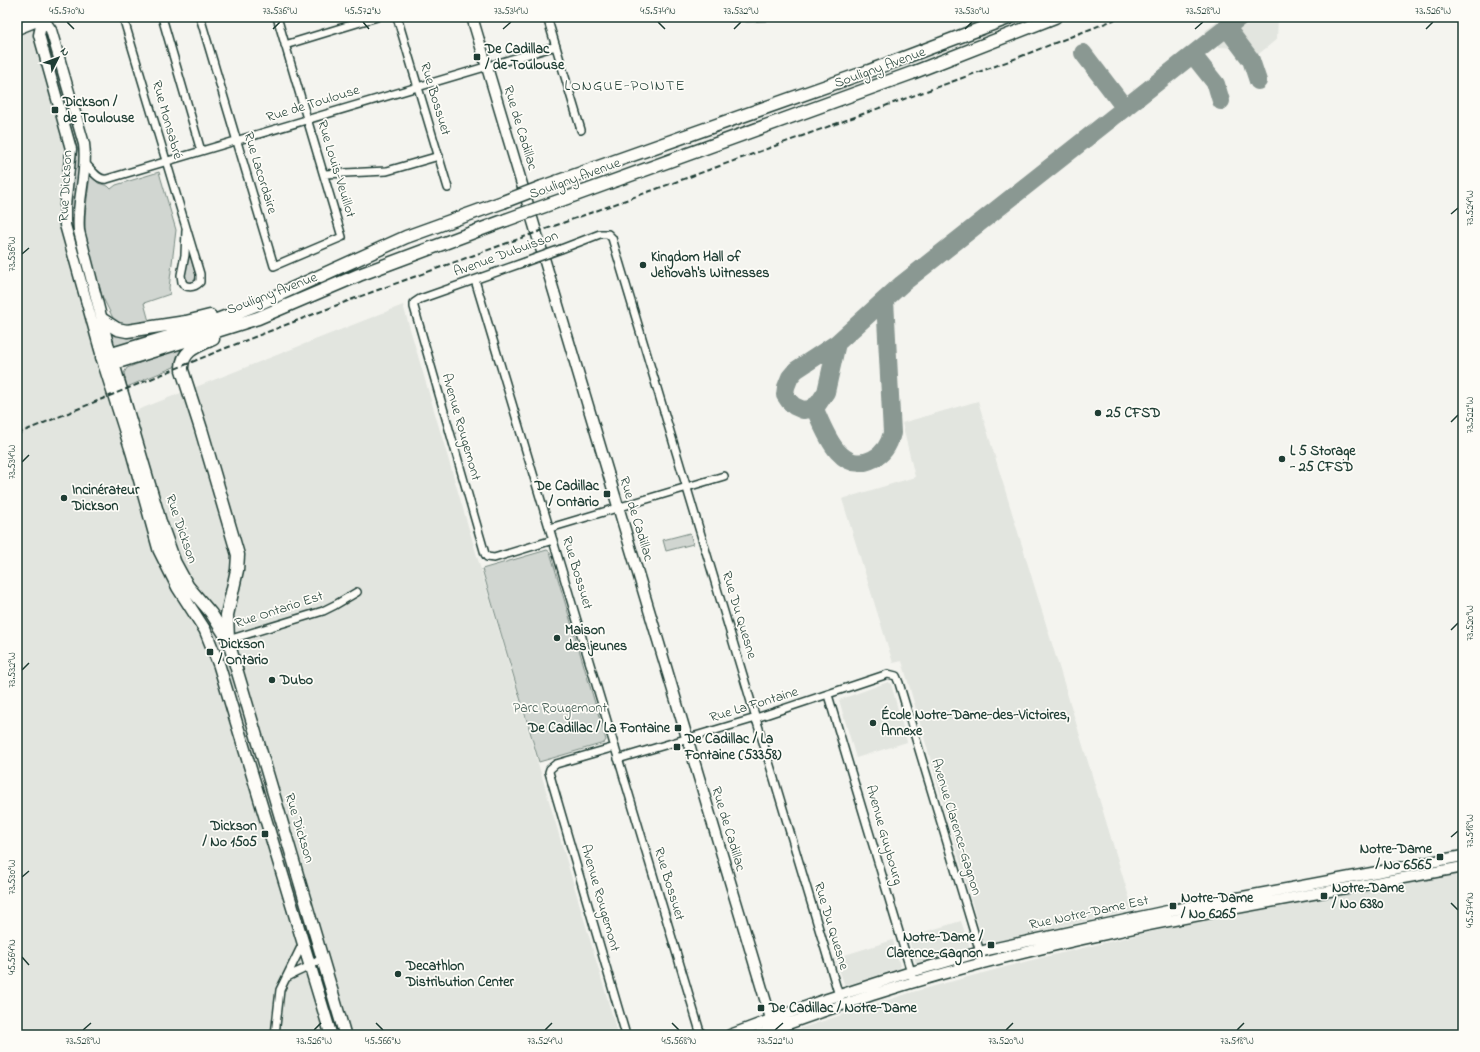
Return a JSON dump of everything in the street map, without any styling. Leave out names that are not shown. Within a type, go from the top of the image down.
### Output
[{"type":"highway","name":"Souligny Avenue","points":[[108,360],[256,305],[406,237],[855,76],[1011,17]]},
{"type":"highway","name":"Souligny Avenue","points":[[108,360],[258,318],[359,275],[506,220],[912,73],[1055,17]]},
{"type":"highway","points":[[103,320],[120,330],[137,330],[186,322],[256,305]]},
{"type":"highway","points":[[228,640],[227,615],[237,570],[238,555],[201,429],[183,376],[182,366],[184,357],[194,348],[258,318]]},
{"type":"main road","points":[[17,29],[44,17]]},
{"type":"main road","name":"Rue Dickson","points":[[44,17],[51,30],[81,134],[85,163],[79,216],[79,231],[103,320],[108,360],[132,453],[160,550],[173,579],[205,630],[219,665],[331,1035]]},
{"type":"main road","name":"Rue Dickson","points":[[44,17],[39,35],[71,149],[65,206],[65,225],[160,520],[175,562],[188,586],[211,613],[228,640],[346,1035]]},
{"type":"main road","name":"Rue de Cadillac","points":[[472,17],[773,1024]]},
{"type":"main road","points":[[173,579],[205,617],[219,639],[228,640]]},
{"type":"main road","name":"Rue Notre-Dame Est","points":[[730,1035],[773,1024],[840,1000],[912,977],[980,952],[1128,918],[1463,856]]},
{"type":"main road","name":"Rue Notre-Dame Est","points":[[912,977],[1144,926],[1463,867]]},
{"type":"main road","points":[[1243,896],[1246,907]]},
{"type":"main road","points":[[325,1014],[338,1010]]},
{"type":"main road","name":"Rue Notre-Dame Est","points":[[759,1035],[773,1024]]},
{"type":"street","name":"Rue Monsabré","points":[[123,17],[200,274],[200,282],[191,287],[184,285],[181,278],[185,256],[186,230]]},
{"type":"street","points":[[162,17],[201,151]]},
{"type":"street","name":"Rue Lacordaire","points":[[200,17],[274,266],[342,237]]},
{"type":"street","name":"Rue Louis-Veuillot","points":[[277,17],[342,237]]},
{"type":"street","points":[[285,45],[377,17]]},
{"type":"street","name":"Rue Bossuet","points":[[397,17],[448,188]]},
{"type":"street","points":[[547,17],[581,130]]},
{"type":"street","name":"Rue de Toulouse","points":[[85,163],[99,178],[104,180],[556,46]]},
{"type":"street","points":[[324,174],[387,171],[439,156]]},
{"type":"street","name":"Avenue Dubuisson","points":[[414,303],[420,299],[600,234],[608,234]]},
{"type":"street","name":"Rue Du Quesne","points":[[608,234],[613,241],[840,1000]]},
{"type":"street","name":"Rue Bossuet","points":[[475,280],[701,1035]]},
{"type":"street","name":"Avenue Rougemont","points":[[414,303],[416,320],[483,550],[487,557],[494,558],[553,540]]},
{"type":"street","points":[[550,528],[724,476]]},
{"type":"street","name":"Rue Ontario Est","points":[[228,640],[323,611],[357,592]]},
{"type":"street","name":"Rue La Fontaine","points":[[618,759],[756,718],[888,674],[896,676]]},
{"type":"street","name":"Avenue Clarence-Gagnon","points":[[896,676],[983,962]]},
{"type":"street","name":"Avenue Guybourg","points":[[828,695],[912,977]]},
{"type":"street","name":"Avenue Rougemont","points":[[615,748],[556,764],[550,769],[550,775],[626,1035]]},
{"type":"street","points":[[275,1035],[280,990],[303,942]]},
{"type":"street","points":[[286,978],[292,973],[311,967],[322,957]]},
{"type":"shaded area","points":[[1223,17],[1278,17],[1277,39],[1249,62],[1236,48],[1219,47],[1205,31]]},
{"type":"shaded area","points":[[43,18],[39,35],[69,139],[65,206],[120,417],[403,305],[618,1035],[17,1035],[17,29]]},
{"type":"shaded area","points":[[978,401],[1133,910],[990,943],[983,941],[902,661],[893,663],[842,499],[915,477],[902,423]]},
{"type":"shaded area","name":"École Notre-Dame-des-Victoires, Annexe","points":[[888,682],[891,684],[907,742],[856,758],[839,700]]},
{"type":"shaded area","points":[[1463,869],[1463,1035],[780,1035],[916,991],[1028,961],[1260,906]]},
{"type":"shaded area","points":[[961,921],[969,948],[919,964],[916,963],[908,937]]},
{"type":"shaded area","points":[[893,940],[900,968],[845,986],[835,958]]},
{"type":"green space","points":[[723,17],[767,17],[767,21],[747,22]]},
{"type":"green space","points":[[54,68],[56,68],[79,148],[80,169],[73,219],[73,232],[70,209],[77,149]]},
{"type":"green space","points":[[159,172],[176,230],[169,288],[170,294],[144,303],[150,325],[127,328],[114,320],[102,296],[87,247],[85,215],[90,176],[91,175],[98,183],[108,186],[111,189],[116,185]]},
{"type":"green space","points":[[190,255],[196,276],[194,281],[189,283],[184,277],[188,256]]},
{"type":"green space","points":[[172,328],[173,332],[115,347],[109,329]]},
{"type":"green space","points":[[183,346],[185,349],[174,367],[127,387],[124,373],[127,368]]},
{"type":"green space","points":[[690,533],[693,544],[666,551],[663,540]]},
{"type":"green space","name":"Parc Rougemont","points":[[547,550],[550,552],[606,740],[604,743],[539,762],[482,569]]},
{"type":"taxiway","points":[[837,343],[826,392],[818,404],[810,409],[803,410],[794,406],[785,395],[790,377],[796,370],[837,343],[902,284],[1240,17]]},
{"type":"taxiway","points":[[1227,28],[1251,60],[1258,81]]},
{"type":"taxiway","points":[[1083,53],[1125,108]]},
{"type":"taxiway","points":[[1193,55],[1216,84],[1221,101]]},
{"type":"taxiway","points":[[814,407],[828,438],[834,448],[842,456],[851,461],[861,463],[873,459],[886,449],[892,433],[885,300]]},
{"type":"railway","points":[[17,434],[226,348],[353,299],[1009,61],[1121,17]]},
{"type":"place","name":"De Cadillac / de Toulouse","points":[[477,57]]},
{"type":"place","name":"Dickson / de Toulouse","points":[[55,110]]},
{"type":"place","name":"Kingdom Hall of Jehovah's Witnesses","points":[[643,265]]},
{"type":"place","name":"25 CFSD","points":[[1098,413]]},
{"type":"place","name":"L 5 Storage - 25 CFSD","points":[[1282,459]]},
{"type":"place","name":"De Cadillac / Ontario","points":[[607,494]]},
{"type":"place","name":"Incinérateur Dickson","points":[[64,498]]},
{"type":"place","name":"Maison des jeunes","points":[[557,638]]},
{"type":"place","name":"Dickson / Ontario","points":[[210,652]]},
{"type":"place","name":"Dubo","points":[[272,680]]},
{"type":"place","name":"École Notre-Dame-des-Victoires, Annexe","points":[[873,723]]},
{"type":"place","name":"De Cadillac / La Fontaine","points":[[678,728]]},
{"type":"place","name":"De Cadillac / La Fontaine (53358)","points":[[677,747]]},
{"type":"place","name":"Dickson / No 1505","points":[[265,834]]},
{"type":"place","name":"Notre-Dame / No 6565","points":[[1440,857]]},
{"type":"place","name":"Notre-Dame / No 6380","points":[[1324,896]]},
{"type":"place","name":"Notre-Dame / No 6265","points":[[1173,906]]},
{"type":"place","name":"Notre-Dame / Clarence-Gagnon","points":[[991,945]]},
{"type":"place","name":"Decathlon Distribution Center","points":[[398,974]]},
{"type":"place","name":"De Cadillac / Notre-Dame","points":[[761,1008]]},
{"type":"district","name":"LONGUE-POINTE","points":[[625,86]]}]
